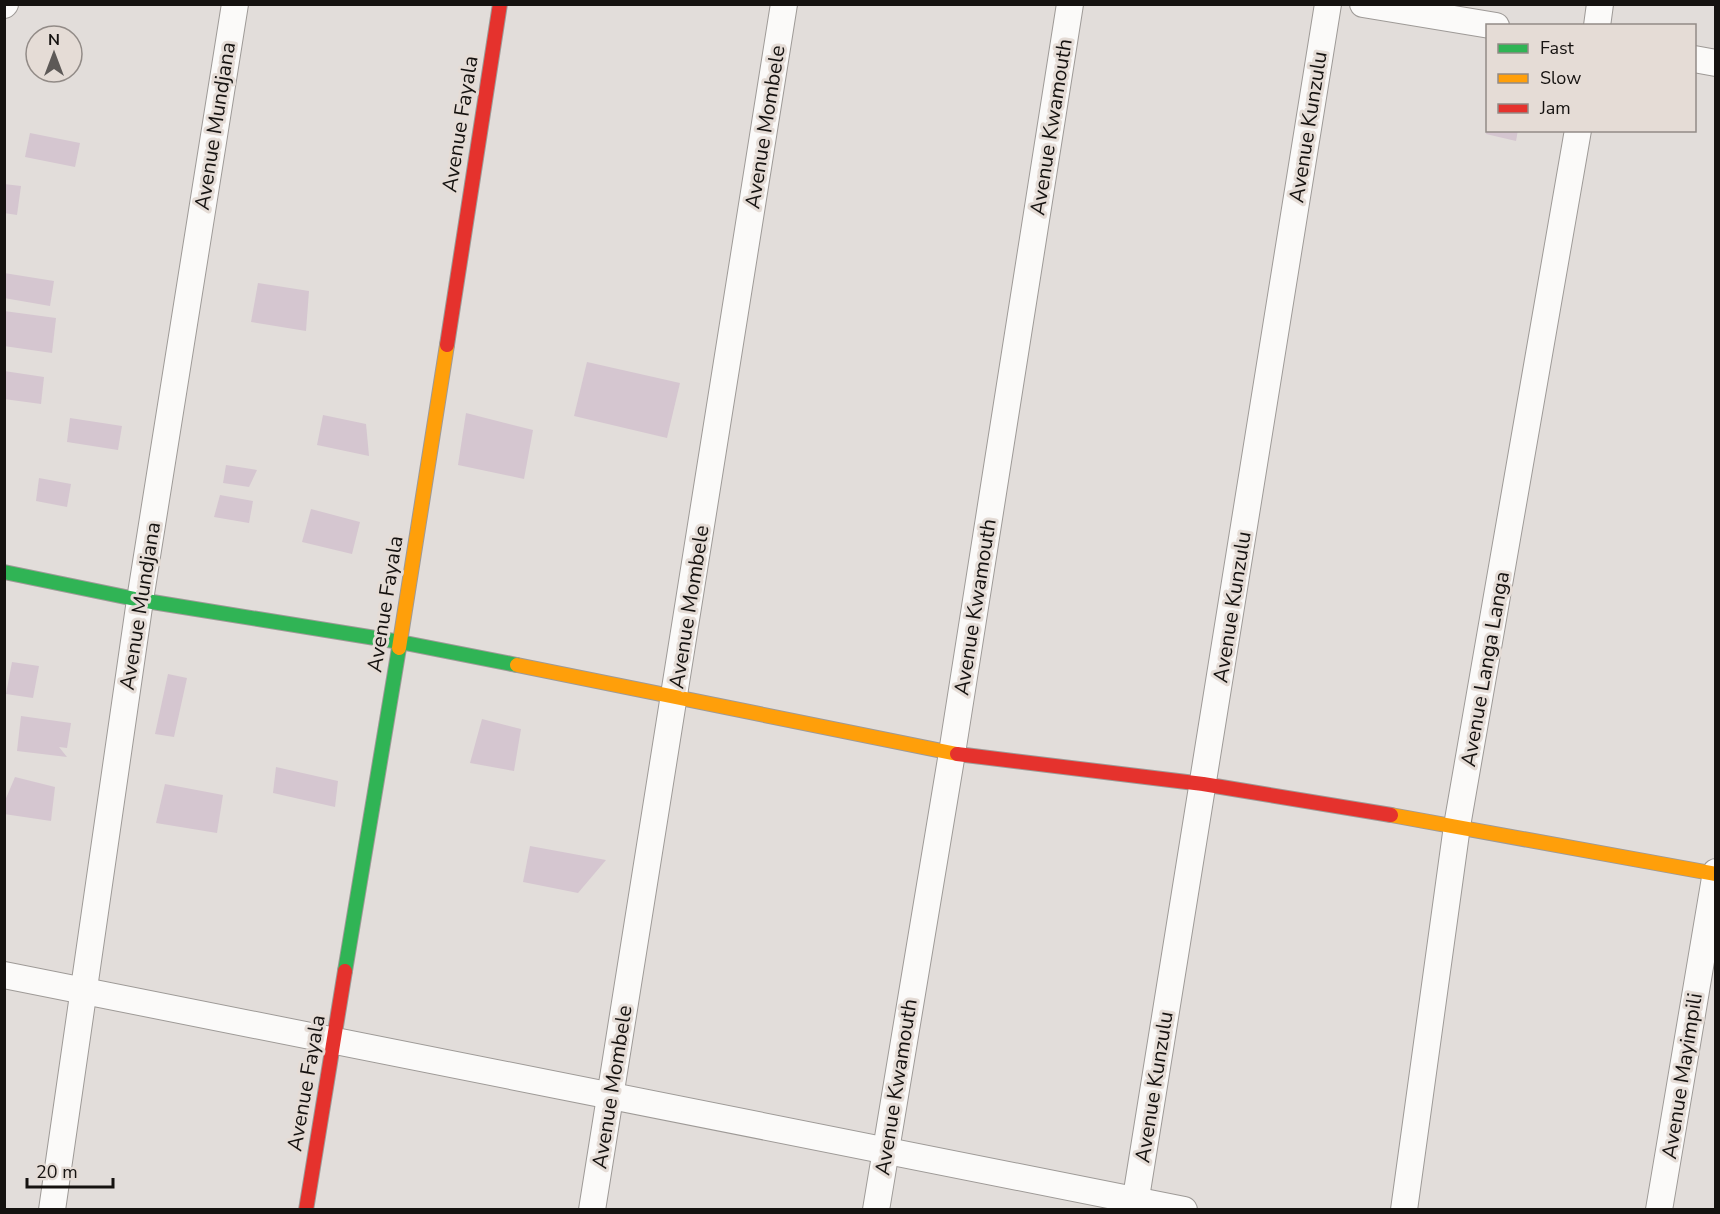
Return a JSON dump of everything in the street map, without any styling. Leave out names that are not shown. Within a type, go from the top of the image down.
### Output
[{"type":"street","name":"Avenue Mundjana","points":[[52,1209],[140,600],[235,4]]},
{"type":"street","name":"Avenue Fayala","points":[[306,1209],[400,642],[500,4]]},
{"type":"street","name":"Avenue Mombele","points":[[592,1209],[784,4]]},
{"type":"street","name":"Avenue Kwamouth","points":[[876,1209],[952,753],[1070,4]]},
{"type":"street","name":"Avenue Kunzulu","points":[[1135,1205],[1328,4]]},
{"type":"street","points":[[1363,4],[1486,24]]},
{"type":"street","points":[[1597,24],[1600,4]]},
{"type":"street","points":[[1696,59],[1716,63]]},
{"type":"street","name":"Avenue Langa Langa","points":[[1404,1209],[1457,826],[1578,132]]},
{"type":"street","points":[[4,572],[140,600],[400,642],[952,753],[1203,784],[1457,826],[1715,874]]},
{"type":"street","name":"Avenue Mayimpili","points":[[1659,1209],[1715,874]]},
{"type":"street","points":[[4,975],[611,1095],[1135,1205],[1184,1209]]},
{"type":"building","points":[[1486,132],[1518,132],[1516,141],[1486,134]]},
{"type":"building","points":[[30,133],[80,143],[75,167],[25,157]]},
{"type":"building","points":[[4,184],[21,186],[17,215],[4,213]]},
{"type":"building","points":[[4,273],[54,281],[50,306],[4,298]]},
{"type":"building","points":[[258,283],[309,291],[306,331],[251,322]]},
{"type":"building","points":[[4,311],[56,318],[52,353],[4,346]]},
{"type":"building","points":[[587,362],[680,383],[667,438],[574,416]]},
{"type":"building","points":[[4,371],[44,377],[41,404],[4,399]]},
{"type":"building","points":[[466,413],[533,430],[524,479],[458,465]]},
{"type":"building","points":[[323,415],[366,424],[369,456],[317,445]]},
{"type":"building","points":[[70,418],[122,426],[118,450],[67,442]]},
{"type":"building","points":[[226,465],[257,470],[249,487],[223,483]]},
{"type":"building","points":[[39,478],[71,484],[67,507],[36,501]]},
{"type":"building","points":[[220,495],[253,501],[249,523],[214,517]]},
{"type":"building","points":[[311,509],[360,522],[352,554],[302,542]]},
{"type":"building","points":[[12,662],[39,666],[33,698],[6,694]]},
{"type":"building","points":[[168,674],[187,678],[174,737],[155,734]]},
{"type":"building","points":[[21,716],[71,723],[67,748],[59,747],[67,757],[17,751]]},
{"type":"building","points":[[482,719],[521,729],[514,771],[470,763]]},
{"type":"building","points":[[276,767],[338,781],[335,807],[273,793]]},
{"type":"building","points":[[15,777],[55,787],[51,821],[4,814],[4,803]]},
{"type":"building","points":[[165,784],[223,795],[217,833],[156,823]]},
{"type":"building","points":[[530,846],[606,860],[578,893],[523,882]]},
{"type":"traffic: fast","points":[[4,572],[140,600],[400,642],[517,665]]},
{"type":"traffic: fast","points":[[345,971],[399,648]]},
{"type":"traffic: slow","points":[[399,648],[447,345]]},
{"type":"traffic: slow","points":[[517,665],[957,754]]},
{"type":"traffic: slow","points":[[1391,815],[1716,874]]},
{"type":"traffic: jam","points":[[447,345],[500,4]]},
{"type":"traffic: jam","points":[[957,754],[1203,784],[1391,815]]},
{"type":"traffic: jam","points":[[306,1210],[345,971]]}]
